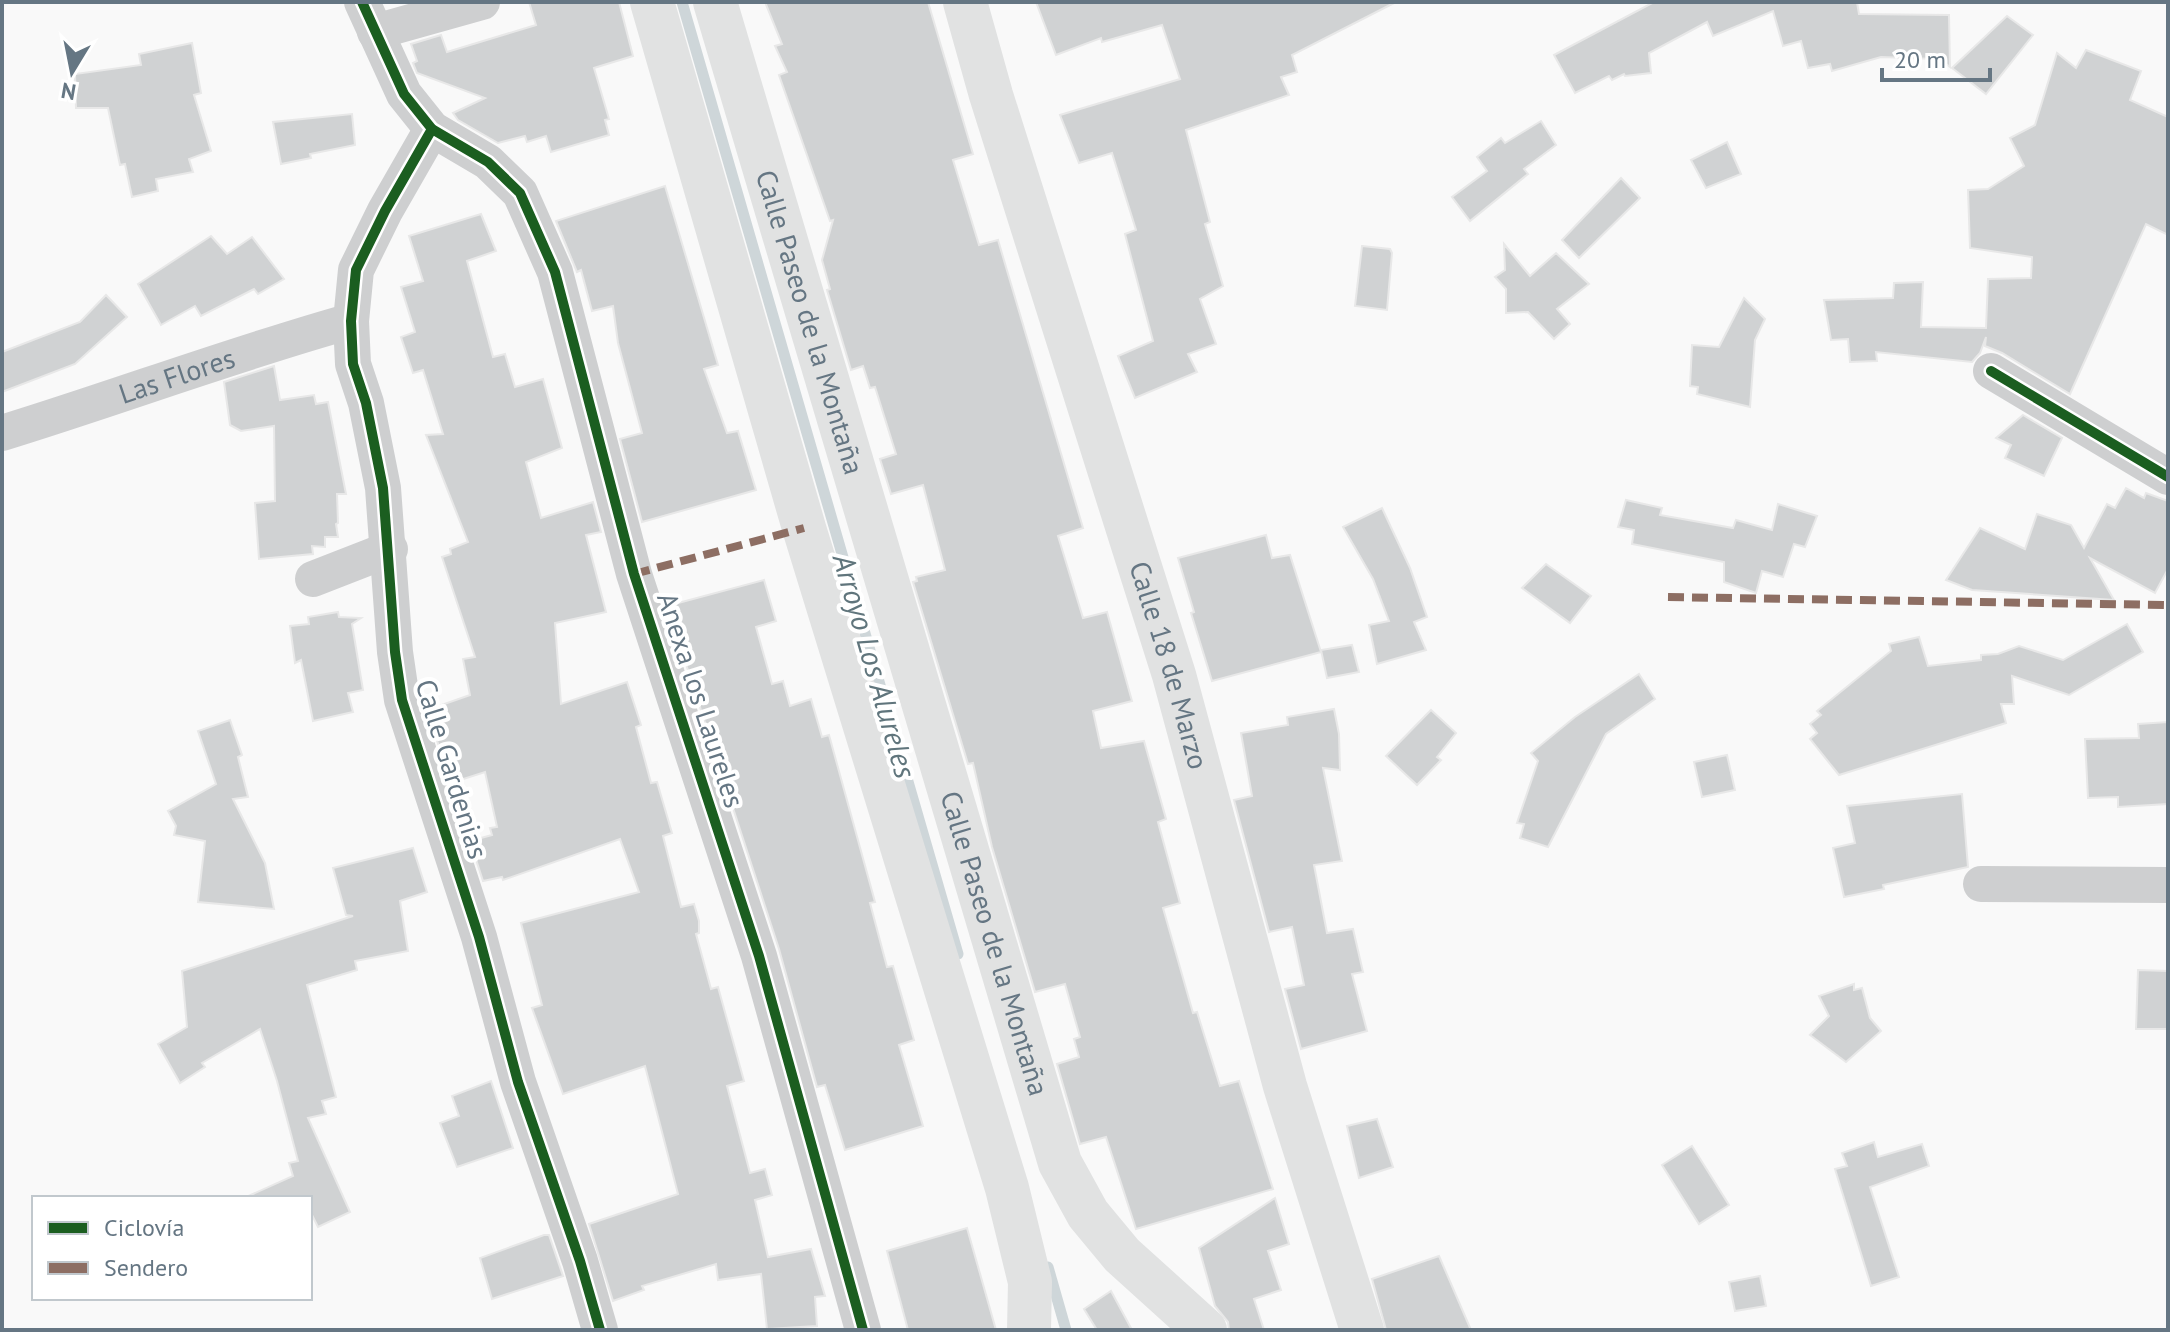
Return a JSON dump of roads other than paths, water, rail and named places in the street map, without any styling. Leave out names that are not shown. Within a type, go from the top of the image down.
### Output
[{"type":"main road","name":"Calle Paseo de la Montaña","points":[[652,2],[804,528],[1007,1188],[1030,1282],[1029,1330]]},
{"type":"main road","name":"Calle Paseo de la Montaña","points":[[715,2],[1060,1163],[1088,1214],[1122,1255],[1205,1330]]},
{"type":"main road","name":"Calle 18 de Marzo","points":[[965,2],[991,95],[1174,675],[1285,1086],[1362,1330]]},
{"type":"street","points":[[432,129],[404,94],[368,17],[482,2]]},
{"type":"street","name":"Calle Gardenias","points":[[432,129],[385,211],[356,270],[351,321],[353,364],[376,445],[390,549],[395,652],[402,700],[479,937],[518,1082],[580,1261],[600,1330]]},
{"type":"street","name":"Anexa los Laureles","points":[[432,129],[488,162],[520,193],[555,272],[634,574],[759,956],[863,1330]]},
{"type":"street","name":"Las Flores","points":[[2,433],[122,396],[280,341],[351,321]]},
{"type":"street","points":[[1991,371],[2168,477]]},
{"type":"street","points":[[313,579],[390,549]]},
{"type":"street","points":[[1981,884],[2168,885]]},
{"type":"waterway","name":"Arroyo Los Alureles","points":[[682,2],[958,954]]},
{"type":"waterway","name":"Arroyo Los Alureles","points":[[1048,1267],[1066,1330]]}]
